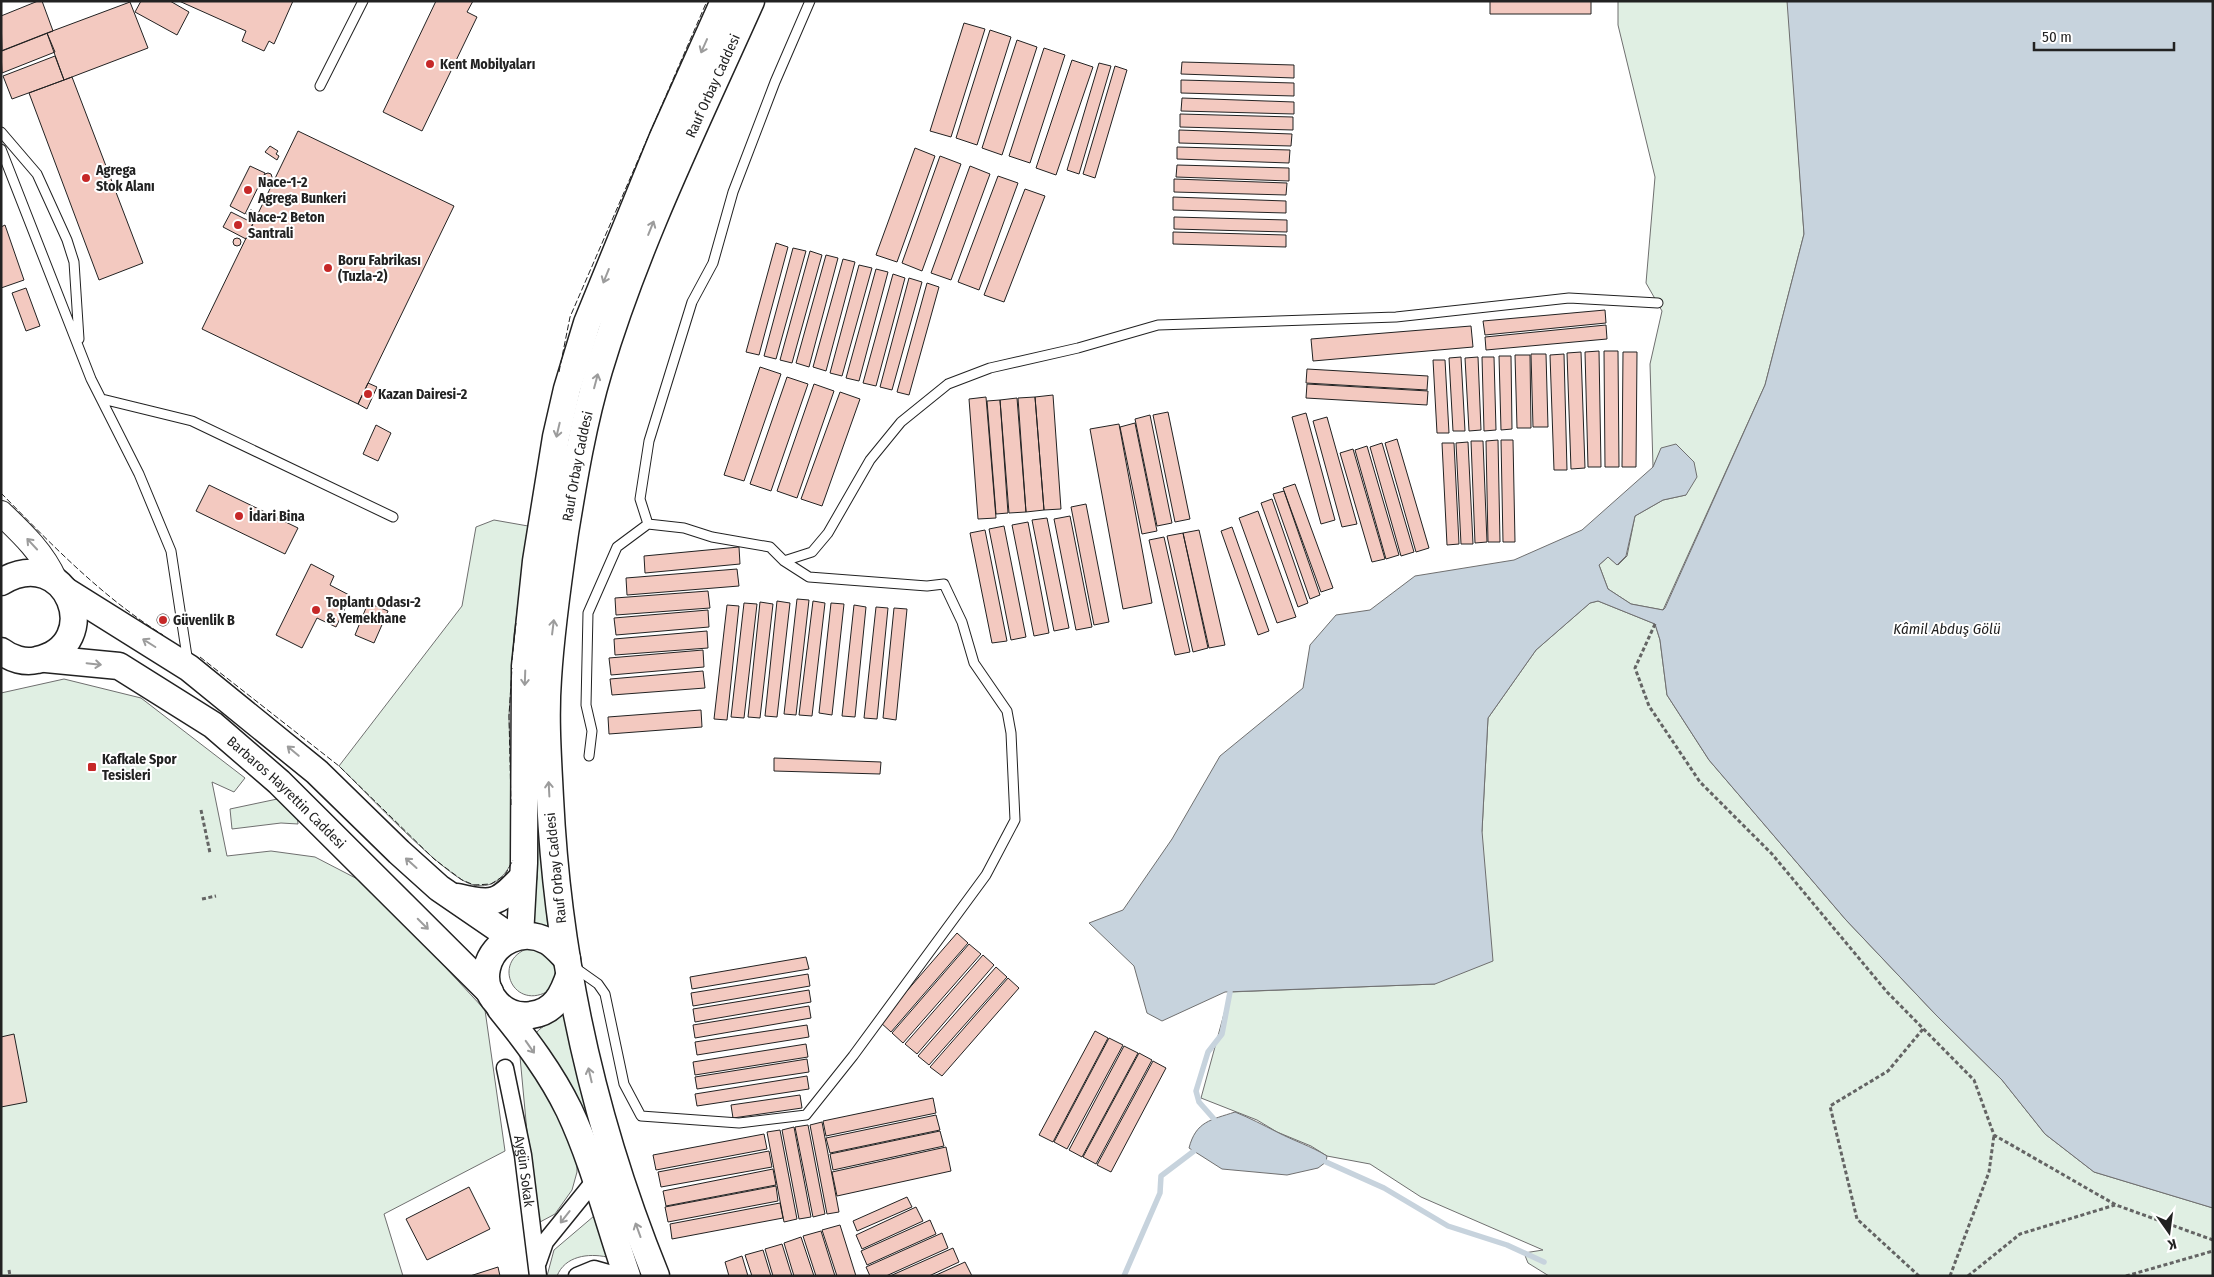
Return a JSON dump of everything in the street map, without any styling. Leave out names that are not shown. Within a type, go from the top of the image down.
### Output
[{"type":"main road","name":"Rauf Orbay Caddesi","points":[[568,966],[549,942],[537,937],[516,937],[523,877],[525,666],[536,561],[556,437],[567,389],[587,323],[663,137],[724,1]]},
{"type":"main road","name":"Rauf Orbay Caddesi","points":[[656,1276],[619,1178],[604,1130],[575,1010],[551,823],[547,704],[551,641],[560,566],[580,447],[599,369],[622,298],[669,184],[751,1]]},
{"type":"main road","points":[[1,582],[13,575],[27,572],[42,574],[189,668],[317,772],[399,852],[448,894],[516,937]]},
{"type":"main road","points":[[46,659],[67,642],[72,630],[74,616],[72,603],[61,586]]},
{"type":"main road","name":"Barbaros Hayrettin Caddesi","points":[[7,659],[32,662],[46,659],[119,666],[213,725],[286,788],[495,1000]]},
{"type":"main road","points":[[448,894],[490,903],[504,896],[523,877]]},
{"type":"main road","points":[[516,937],[500,945],[491,956],[486,969],[486,983],[495,1000],[526,1041],[557,1088],[569,1110],[596,1179],[627,1276]]},
{"type":"main road","name":"Rauf Orbay Caddesi","points":[[495,1000],[512,1014],[526,1016],[540,1014],[552,1007],[560,998],[568,966]]},
{"type":"street","points":[[1,513],[34,546],[46,561],[61,586]]},
{"type":"street","name":"Aygün Sokak","points":[[505,1068],[523,1155],[537,1271]]},
{"type":"street","points":[[537,1271],[545,1242],[596,1179]]},
{"type":"street","points":[[577,1276],[594,1269],[619,1276]]},
{"type":"lane","points":[[320,86],[363,1]]},
{"type":"lane","points":[[648,524],[640,500],[652,432],[692,302],[713,263],[737,183],[775,82],[810,1]]},
{"type":"lane","points":[[1,132],[37,174],[67,240],[74,262],[79,348]]},
{"type":"lane","points":[[1,148],[79,348],[102,400],[139,474],[171,551],[189,668]]},
{"type":"lane","points":[[784,561],[812,552],[828,533],[870,460],[901,422],[948,384],[990,368],[1078,348],[1158,324],[1396,316],[1569,298],[1658,303]]},
{"type":"lane","points":[[102,400],[192,421],[393,517]]},
{"type":"lane","points":[[568,966],[578,968],[590,977],[605,994],[624,1084],[641,1116],[739,1123],[806,1115],[853,1056],[986,876],[1015,820],[1011,733],[1007,711],[974,663],[962,622],[944,584],[927,586],[808,577],[784,561],[770,547],[712,537],[684,528],[648,524],[617,547],[588,613],[586,705],[592,731],[589,756]]},
{"type":"path","points":[[1655,624],[1635,668],[1649,706],[1700,782],[1772,854],[1887,992],[1974,1080],[1994,1134],[1989,1172],[1950,1276]]},
{"type":"path","points":[[201,810],[210,853]]},
{"type":"path","points":[[202,898],[216,896]]},
{"type":"path","points":[[1919,1276],[1857,1220],[1830,1106],[1888,1071],[1923,1028]]},
{"type":"path","points":[[1994,1134],[2116,1205],[2213,1240]]},
{"type":"path","points":[[1968,1276],[2020,1234],[2116,1205]]},
{"type":"path","points":[[2126,1276],[2213,1251]]},
{"type":"path","points":[[9,1270],[10,1276]]},
{"type":"green space","points":[[1618,1],[1788,1],[1804,234],[1765,385],[1663,610],[1631,604],[1608,589],[1599,565],[1608,557],[1618,565],[1627,556],[1635,516],[1663,500],[1686,495],[1662,448],[1653,467],[1650,364],[1662,311],[1646,283],[1655,177],[1618,25]]},
{"type":"green space","points":[[494,520],[528,526],[514,635],[509,716],[513,860],[498,880],[481,886],[462,880],[426,852],[339,766],[462,606],[476,527]]},
{"type":"green space","points":[[1598,601],[1655,624],[1660,640],[1667,695],[1709,760],[1846,920],[1936,1015],[2002,1080],[2045,1134],[2094,1172],[2213,1208],[2213,1276],[1549,1276],[1528,1263],[1524,1253],[1543,1250],[1421,1197],[1370,1164],[1327,1156],[1311,1146],[1277,1132],[1257,1120],[1201,1098],[1230,992],[1435,984],[1482,831],[1488,718],[1536,650],[1590,603]]},
{"type":"green space","points":[[64,679],[141,698],[245,778],[234,792],[212,782],[227,856],[271,851],[315,857],[369,885],[485,1010],[505,1151],[384,1214],[403,1276],[1,1276],[1,693]]},
{"type":"green space","points":[[282,798],[297,813],[298,824],[281,823],[232,829],[230,809]]},
{"type":"green space","points":[[536,826],[539,826],[548,929],[524,924]]},
{"type":"green space","points":[[529,948],[545,951],[558,969],[550,990],[537,995],[526,995],[517,990],[511,982],[509,973],[511,963],[517,954]]},
{"type":"green space","points":[[564,1012],[644,1276],[641,1276],[622,1227],[536,1033]]},
{"type":"green space","points":[[519,1046],[549,1092],[577,1159],[577,1172],[572,1190],[555,1214],[540,1222],[527,1132]]},
{"type":"green space","points":[[594,1216],[607,1257],[592,1255],[578,1257],[566,1264],[557,1276],[547,1276],[554,1250]]},
{"type":"water","name":"Kâmil Abduş Gölü","points":[[1787,1],[2213,1],[2213,1208],[2094,1172],[2045,1134],[2002,1080],[1936,1015],[1846,920],[1709,760],[1667,695],[1660,640],[1655,624],[1598,601],[1590,603],[1536,650],[1488,718],[1482,831],[1493,961],[1435,984],[1225,992],[1162,1021],[1147,1013],[1134,966],[1089,923],[1123,910],[1172,839],[1220,756],[1303,688],[1310,645],[1336,615],[1370,610],[1415,576],[1514,560],[1582,530],[1653,467],[1661,448],[1676,444],[1694,462],[1697,477],[1686,495],[1663,500],[1635,516],[1626,556],[1617,565],[1608,557],[1599,565],[1608,589],[1631,604],[1663,610],[1665,608],[1765,385],[1804,234]]},
{"type":"water","points":[[1235,1112],[1321,1152],[1327,1156],[1326,1162],[1318,1168],[1287,1175],[1222,1169],[1189,1148],[1192,1139],[1200,1127],[1212,1120]]},
{"type":"building","points":[[42,1],[53,31],[2,51],[1,16]]},
{"type":"building","points":[[141,1],[170,1],[189,12],[177,35],[135,12]]},
{"type":"building","points":[[179,1],[293,1],[274,44],[269,41],[264,51],[242,41],[246,31]]},
{"type":"building","name":"Kent Mobilyaları","points":[[436,1],[473,1],[467,12],[477,17],[422,131],[383,112]]},
{"type":"building","points":[[1490,1],[1591,1],[1591,14],[1490,14]]},
{"type":"building","points":[[130,2],[148,48],[64,80],[47,33]]},
{"type":"building","points":[[964,23],[985,29],[951,137],[930,131]]},
{"type":"building","points":[[990,30],[1011,37],[977,145],[956,138]]},
{"type":"building","points":[[47,33],[55,52],[2,73],[1,51]]},
{"type":"building","points":[[1017,40],[1037,47],[1002,155],[982,148]]},
{"type":"building","points":[[1044,48],[1065,55],[1030,163],[1009,156]]},
{"type":"building","points":[[55,56],[64,80],[12,99],[3,76]]},
{"type":"building","points":[[1072,60],[1093,67],[1056,175],[1036,168]]},
{"type":"building","points":[[1182,62],[1294,65],[1294,78],[1181,74]]},
{"type":"building","points":[[1099,63],[1111,66],[1079,174],[1067,170]]},
{"type":"building","points":[[1115,66],[1127,70],[1095,178],[1083,174]]},
{"type":"building","name":"Agrega Stok Alanı","points":[[72,77],[143,263],[99,280],[29,93]]},
{"type":"building","points":[[1181,80],[1294,83],[1294,96],[1181,93]]},
{"type":"building","points":[[1182,98],[1294,102],[1294,114],[1181,111]]},
{"type":"building","points":[[1180,114],[1293,117],[1293,130],[1180,127]]},
{"type":"building","points":[[1179,130],[1292,134],[1291,146],[1179,143]]},
{"type":"building","name":"Boru Fabrikası (Tuzla-2)","points":[[298,131],[454,206],[358,404],[202,329]]},
{"type":"building","points":[[270,146],[278,151],[276,154],[279,156],[277,160],[265,152]]},
{"type":"building","points":[[1177,147],[1290,150],[1289,163],[1177,159]]},
{"type":"building","points":[[915,148],[935,156],[897,262],[876,255]]},
{"type":"building","points":[[940,156],[961,164],[922,271],[902,263]]},
{"type":"building","points":[[1177,165],[1289,168],[1289,181],[1176,177]]},
{"type":"building","name":"Nace-1-2 Agrega Bunkeri","points":[[250,166],[265,173],[245,214],[230,206]]},
{"type":"building","points":[[970,166],[990,174],[951,280],[931,273]]},
{"type":"building","points":[[268,173],[272,177],[268,181],[264,177]]},
{"type":"building","points":[[998,176],[1018,183],[979,290],[958,282]]},
{"type":"building","points":[[1174,179],[1287,183],[1286,195],[1174,192]]},
{"type":"building","points":[[1025,189],[1045,196],[1004,302],[984,295]]},
{"type":"building","points":[[1173,197],[1286,201],[1286,213],[1173,210]]},
{"type":"building","name":"Nace-2 Beton Santrali","points":[[251,210],[255,214],[251,218],[247,214]]},
{"type":"building","name":"Nace-2 Beton Santrali","points":[[231,212],[253,223],[246,239],[223,227]]},
{"type":"building","points":[[1174,217],[1287,220],[1287,232],[1174,229]]},
{"type":"building","points":[[5,225],[24,280],[1,288],[1,227]]},
{"type":"building","points":[[1173,232],[1286,235],[1286,247],[1173,244]]},
{"type":"building","name":"Nace-2 Beton Santrali","points":[[237,238],[241,242],[237,246],[233,242]]},
{"type":"building","points":[[776,243],[788,247],[759,355],[746,352]]},
{"type":"building","points":[[793,248],[806,251],[776,359],[764,356]]},
{"type":"building","points":[[810,251],[822,255],[792,363],[780,360]]},
{"type":"building","points":[[826,255],[838,258],[809,367],[796,363]]},
{"type":"building","points":[[843,259],[855,262],[826,371],[813,367]]},
{"type":"building","points":[[859,265],[872,268],[842,376],[830,373]]},
{"type":"building","points":[[876,269],[888,272],[859,381],[846,378]]},
{"type":"building","points":[[893,274],[905,278],[876,386],[863,383]]},
{"type":"building","points":[[909,278],[922,282],[892,390],[880,387]]},
{"type":"building","points":[[927,283],[939,287],[909,395],[897,392]]},
{"type":"building","points":[[26,288],[40,326],[26,331],[12,293]]},
{"type":"building","points":[[1605,310],[1606,323],[1485,335],[1483,321]]},
{"type":"building","points":[[1606,325],[1607,339],[1486,350],[1485,337]]},
{"type":"building","points":[[1471,326],[1473,347],[1313,361],[1311,339]]},
{"type":"building","points":[[1599,351],[1601,467],[1588,467],[1585,352]]},
{"type":"building","points":[[1604,351],[1618,351],[1619,467],[1605,467]]},
{"type":"building","points":[[1581,352],[1585,468],[1571,469],[1567,353]]},
{"type":"building","points":[[1623,352],[1637,352],[1636,467],[1622,467]]},
{"type":"building","points":[[1531,354],[1546,354],[1548,427],[1533,427]]},
{"type":"building","points":[[1564,354],[1567,470],[1554,470],[1550,355]]},
{"type":"building","points":[[1515,355],[1530,355],[1531,428],[1517,428]]},
{"type":"building","points":[[1499,356],[1511,356],[1512,429],[1501,430]]},
{"type":"building","points":[[1461,357],[1465,431],[1453,431],[1449,358]]},
{"type":"building","points":[[1478,357],[1481,430],[1469,431],[1465,358]]},
{"type":"building","points":[[1482,357],[1494,357],[1496,430],[1484,431]]},
{"type":"building","points":[[1433,360],[1445,360],[1449,433],[1437,433]]},
{"type":"building","points":[[760,367],[781,374],[744,481],[724,475]]},
{"type":"building","points":[[1307,369],[1428,376],[1427,390],[1306,383]]},
{"type":"building","points":[[787,377],[808,384],[771,491],[750,484]]},
{"type":"building","name":"Kazan Dairesi-2","points":[[368,383],[377,387],[367,409],[358,404]]},
{"type":"building","points":[[814,384],[834,391],[797,498],[777,491]]},
{"type":"building","points":[[1307,384],[1428,391],[1427,405],[1306,398]]},
{"type":"building","points":[[840,392],[860,399],[822,506],[801,499]]},
{"type":"building","points":[[1053,395],[1061,509],[1044,510],[1035,397]]},
{"type":"building","points":[[986,397],[996,518],[978,519],[969,399]]},
{"type":"building","points":[[1035,397],[1044,510],[1026,512],[1018,398]]},
{"type":"building","points":[[1017,398],[1026,512],[1009,513],[1000,400]]},
{"type":"building","points":[[1000,400],[1008,513],[996,514],[987,401]]},
{"type":"building","points":[[1168,412],[1190,519],[1175,522],[1153,415]]},
{"type":"building","points":[[1306,413],[1335,520],[1321,524],[1292,417]]},
{"type":"building","points":[[1150,415],[1172,523],[1157,526],[1135,419]]},
{"type":"building","points":[[1327,417],[1357,524],[1342,527],[1313,421]]},
{"type":"building","points":[[1135,423],[1157,531],[1142,534],[1120,427]]},
{"type":"building","points":[[1119,424],[1152,603],[1123,609],[1090,429]]},
{"type":"building","points":[[376,425],[391,433],[378,461],[363,454]]},
{"type":"building","points":[[1397,439],[1429,548],[1416,552],[1385,443]]},
{"type":"building","points":[[1498,440],[1500,542],[1488,542],[1486,441]]},
{"type":"building","points":[[1501,440],[1513,440],[1515,542],[1503,542]]},
{"type":"building","points":[[1471,441],[1483,441],[1487,542],[1475,543]]},
{"type":"building","points":[[1468,442],[1473,544],[1461,544],[1456,443]]},
{"type":"building","points":[[1382,443],[1414,552],[1401,556],[1370,447]]},
{"type":"building","points":[[1442,443],[1454,443],[1459,544],[1447,545]]},
{"type":"building","points":[[1367,446],[1399,555],[1386,559],[1355,450]]},
{"type":"building","points":[[1353,449],[1385,559],[1372,562],[1340,453]]},
{"type":"building","points":[[1295,484],[1333,588],[1321,592],[1283,488]]},
{"type":"building","name":"İdari Bina","points":[[209,485],[298,528],[285,554],[196,511]]},
{"type":"building","points":[[1284,491],[1320,595],[1310,599],[1273,494]]},
{"type":"building","points":[[1272,499],[1308,603],[1298,607],[1261,503]]},
{"type":"building","points":[[1086,504],[1109,622],[1094,625],[1071,507]]},
{"type":"building","points":[[1258,511],[1296,617],[1277,623],[1239,518]]},
{"type":"building","points":[[1070,516],[1092,627],[1076,630],[1054,519]]},
{"type":"building","points":[[1047,518],[1069,628],[1054,631],[1032,520]]},
{"type":"building","points":[[1028,522],[1049,633],[1034,636],[1012,525]]},
{"type":"building","points":[[1004,526],[1026,637],[1011,640],[989,529]]},
{"type":"building","points":[[1232,527],[1269,631],[1258,635],[1221,531]]},
{"type":"building","points":[[985,530],[1007,641],[992,643],[970,533]]},
{"type":"building","points":[[1199,530],[1225,645],[1209,648],[1183,533]]},
{"type":"building","points":[[1183,533],[1208,648],[1193,652],[1167,536]]},
{"type":"building","points":[[1164,537],[1190,652],[1175,655],[1149,540]]},
{"type":"building","points":[[739,547],[740,564],[645,573],[644,556]]},
{"type":"building","name":"Toplantı Odası-2 & Yemekhane","points":[[311,564],[334,576],[330,585],[351,596],[336,627],[317,618],[302,648],[276,635]]},
{"type":"building","points":[[737,569],[739,586],[627,595],[626,578]]},
{"type":"building","points":[[708,591],[710,608],[616,615],[615,598]]},
{"type":"building","points":[[797,599],[809,600],[796,715],[784,714]]},
{"type":"building","points":[[777,601],[790,603],[777,717],[765,716]]},
{"type":"building","points":[[813,601],[825,603],[812,716],[799,715]]},
{"type":"building","points":[[760,602],[773,604],[760,718],[748,717]]},
{"type":"building","points":[[368,603],[388,611],[374,643],[355,635]]},
{"type":"building","points":[[744,603],[757,604],[744,718],[731,717]]},
{"type":"building","points":[[831,603],[844,604],[832,715],[819,713]]},
{"type":"building","points":[[727,605],[739,606],[727,720],[714,719]]},
{"type":"building","points":[[854,605],[866,607],[855,717],[842,716]]},
{"type":"building","points":[[876,607],[888,608],[877,719],[864,718]]},
{"type":"building","points":[[894,608],[907,609],[896,720],[883,718]]},
{"type":"building","points":[[708,610],[709,627],[616,635],[614,618]]},
{"type":"building","name":"Güvenlik B","points":[[163,614],[169,620],[163,626],[157,620]]},
{"type":"building","points":[[707,631],[708,648],[615,655],[614,639]]},
{"type":"building","points":[[703,650],[704,667],[611,675],[609,658]]},
{"type":"building","points":[[703,671],[705,688],[612,695],[610,679]]},
{"type":"building","points":[[701,710],[702,727],[609,734],[608,717]]},
{"type":"building","points":[[774,758],[881,762],[880,774],[774,771]]},
{"type":"building","points":[[957,933],[968,943],[891,1032],[880,1022]]},
{"type":"building","points":[[969,944],[981,954],[903,1043],[892,1033]]},
{"type":"building","points":[[983,955],[994,965],[917,1054],[905,1044]]},
{"type":"building","points":[[806,957],[809,969],[692,989],[690,977]]},
{"type":"building","points":[[996,967],[1007,977],[929,1065],[918,1056]]},
{"type":"building","points":[[808,974],[810,986],[693,1006],[691,993]]},
{"type":"building","points":[[1008,978],[1019,988],[942,1076],[930,1067]]},
{"type":"building","points":[[809,990],[811,1002],[695,1022],[693,1009]]},
{"type":"building","points":[[809,1006],[811,1018],[695,1038],[693,1025]]},
{"type":"building","points":[[807,1025],[809,1037],[697,1055],[695,1042]]},
{"type":"building","points":[[1095,1031],[1108,1038],[1053,1142],[1039,1135]]},
{"type":"building","points":[[14,1034],[27,1102],[1,1107],[1,1037]]},
{"type":"building","points":[[1109,1038],[1123,1045],[1067,1149],[1054,1142]]},
{"type":"building","points":[[806,1044],[808,1057],[695,1075],[693,1062]]},
{"type":"building","points":[[1124,1046],[1138,1053],[1082,1157],[1069,1150]]},
{"type":"building","points":[[1139,1053],[1152,1060],[1096,1164],[1083,1157]]},
{"type":"building","points":[[807,1059],[809,1072],[697,1089],[695,1077]]},
{"type":"building","points":[[1153,1061],[1166,1068],[1111,1172],[1097,1165]]},
{"type":"building","points":[[807,1076],[809,1089],[697,1106],[695,1094]]},
{"type":"building","points":[[800,1095],[802,1108],[733,1118],[731,1105]]},
{"type":"building","points":[[933,1098],[936,1113],[826,1136],[823,1121]]},
{"type":"building","points":[[936,1115],[940,1130],[830,1153],[826,1138]]},
{"type":"building","points":[[822,1122],[839,1212],[827,1214],[810,1125]]},
{"type":"building","points":[[808,1125],[825,1214],[813,1217],[795,1127]]},
{"type":"building","points":[[794,1127],[811,1217],[799,1219],[782,1130]]},
{"type":"building","points":[[780,1130],[797,1219],[784,1222],[767,1132]]},
{"type":"building","points":[[940,1131],[944,1146],[833,1170],[830,1154]]},
{"type":"building","points":[[764,1134],[767,1149],[656,1170],[653,1155]]},
{"type":"building","points":[[946,1147],[951,1171],[837,1196],[832,1172]]},
{"type":"building","points":[[769,1151],[772,1167],[661,1187],[658,1172]]},
{"type":"building","points":[[773,1169],[776,1185],[666,1206],[663,1191]]},
{"type":"building","points":[[776,1186],[778,1201],[668,1222],[665,1207]]},
{"type":"building","points":[[469,1187],[490,1229],[427,1260],[406,1219]]},
{"type":"building","points":[[907,1197],[912,1207],[857,1231],[853,1221]]},
{"type":"building","points":[[780,1203],[783,1218],[672,1239],[670,1224]]},
{"type":"building","points":[[916,1207],[923,1221],[862,1249],[856,1235]]},
{"type":"building","points":[[930,1220],[936,1234],[867,1265],[861,1251]]},
{"type":"building","points":[[840,1225],[856,1276],[837,1276],[822,1230]]},
{"type":"building","points":[[821,1231],[835,1276],[816,1276],[803,1236]]},
{"type":"building","points":[[942,1233],[948,1248],[886,1276],[870,1276],[866,1267]]},
{"type":"building","points":[[801,1237],[814,1276],[794,1276],[784,1243]]},
{"type":"building","points":[[782,1244],[792,1276],[773,1276],[765,1249]]},
{"type":"building","points":[[953,1248],[959,1262],[929,1276],[890,1276]]},
{"type":"building","points":[[763,1250],[771,1276],[752,1276],[745,1255]]},
{"type":"building","points":[[742,1256],[748,1276],[729,1276],[725,1262]]},
{"type":"building","points":[[965,1262],[972,1276],[934,1276]]},
{"type":"building","points":[[498,1267],[500,1276],[470,1276]]},
{"type":"waterway","points":[[1214,1119],[1199,1102],[1196,1091],[1208,1052],[1222,1034],[1230,992]]},
{"type":"waterway","points":[[1124,1276],[1160,1193],[1161,1176],[1194,1151]]},
{"type":"waterway","points":[[1326,1162],[1384,1188],[1448,1226],[1507,1245],[1544,1262]]},
{"type":"fence","points":[[559,372],[570,317],[707,1]]},
{"type":"fence","points":[[1,493],[98,587],[163,635]]},
{"type":"fence","points":[[512,660],[516,623]]},
{"type":"fence","points":[[200,657],[339,766],[434,859],[462,880],[474,885],[491,884],[505,875],[513,860]]},
{"type":"fence","points":[[511,805],[509,716],[512,668]]},
{"type":"place","name":"Kent Mobilyaları","points":[[430,64]]},
{"type":"place","name":"Agrega Stok Alanı","points":[[86,178]]},
{"type":"place","name":"Nace-1-2 Agrega Bunkeri","points":[[248,190]]},
{"type":"place","name":"Nace-2 Beton Santrali","points":[[238,225]]},
{"type":"place","name":"Boru Fabrikası (Tuzla-2)","points":[[328,268]]},
{"type":"place","name":"Kazan Dairesi-2","points":[[368,394]]},
{"type":"place","name":"İdari Bina","points":[[239,516]]},
{"type":"place","name":"Toplantı Odası-2 & Yemekhane","points":[[316,610]]},
{"type":"place","name":"Güvenlik B","points":[[163,620]]},
{"type":"place","name":"Kafkale Spor Tesisleri","points":[[92,767]]}]
